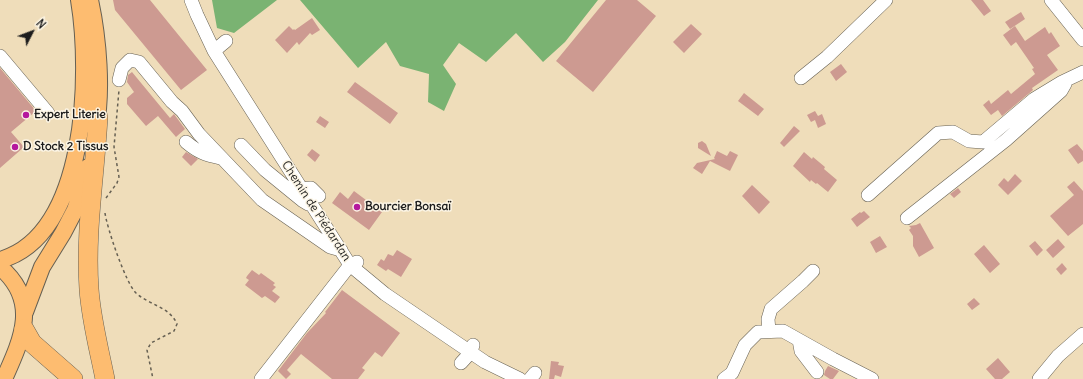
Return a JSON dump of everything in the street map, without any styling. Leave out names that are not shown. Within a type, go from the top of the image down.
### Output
[{"type":"highway","points":[[98,117],[96,158],[90,205],[88,270],[94,325],[105,379]]},
{"type":"highway","points":[[24,320],[32,343],[74,379]]},
{"type":"main road","points":[[0,260],[19,253],[42,233],[58,209],[65,194],[77,145],[84,93],[84,46],[79,0]]},
{"type":"main road","points":[[7,373],[42,267],[63,233],[78,203],[86,176],[98,117],[97,45],[90,0]]},
{"type":"main road","points":[[0,267],[18,288],[22,298],[24,320]]},
{"type":"street","name":"Chemin de Piédardan","points":[[191,0],[214,51],[301,189],[316,201],[341,250],[385,294],[472,349],[485,362],[515,378]]},
{"type":"street","points":[[801,78],[827,57],[886,0]]},
{"type":"street","points":[[1051,0],[1083,40]]},
{"type":"street","points":[[214,51],[226,42]]},
{"type":"street","points":[[0,56],[48,113]]},
{"type":"street","points":[[119,80],[122,68],[130,60],[139,62],[172,102],[182,111],[199,134],[262,200],[330,247],[341,250]]},
{"type":"street","points":[[868,195],[938,133],[952,132],[969,141],[983,142],[1034,99],[1083,72]]},
{"type":"street","points":[[907,218],[1006,140],[1061,91],[1068,79]]},
{"type":"street","points":[[186,142],[197,151],[206,155],[221,158]]},
{"type":"street","points":[[241,145],[265,170],[303,201],[316,201]]},
{"type":"street","points":[[261,379],[354,263]]},
{"type":"street","points":[[724,379],[732,373],[745,345],[758,332],[771,309],[803,281],[813,270]]},
{"type":"street","points":[[765,321],[872,379]]},
{"type":"street","points":[[1039,379],[1058,356],[1083,334]]},
{"type":"street","points":[[799,340],[801,351],[817,372]]},
{"type":"street","points":[[462,363],[472,349]]},
{"type":"path","points":[[105,203],[105,198],[117,183],[119,177],[114,147],[119,80]]},
{"type":"path","points":[[104,208],[128,283],[144,300],[165,310],[175,318],[177,324],[174,331],[151,343],[147,350],[153,379]]},
{"type":"green space","points":[[212,0],[277,0],[234,33],[217,28]]},
{"type":"green space","points":[[300,0],[598,0],[565,42],[543,62],[516,33],[486,62],[459,43],[443,65],[456,84],[444,111],[428,102],[429,74],[400,66],[386,42],[358,68]]},
{"type":"building","points":[[113,0],[150,0],[207,70],[181,90],[115,10]]},
{"type":"building","points":[[606,0],[637,0],[656,16],[593,92],[556,61]]},
{"type":"building","points":[[971,0],[983,0],[991,11],[984,16]]},
{"type":"building","points":[[1021,12],[1025,19],[1010,29],[1005,22]]},
{"type":"building","points":[[312,18],[320,30],[312,35],[310,33],[299,45],[297,42],[287,53],[275,40],[289,26],[295,30]]},
{"type":"building","points":[[691,24],[702,34],[684,53],[673,42]]},
{"type":"building","points":[[1015,26],[1025,41],[1045,27],[1049,34],[1051,32],[1060,46],[1047,55],[1058,70],[1032,88],[1033,90],[1002,116],[998,110],[991,115],[983,105],[989,100],[991,104],[1008,90],[1011,94],[1035,74],[1032,69],[1034,68],[1016,42],[1011,46],[1003,35]]},
{"type":"building","points":[[841,64],[847,72],[836,81],[830,72]]},
{"type":"building","points":[[0,68],[36,111],[11,132],[24,147],[0,168]]},
{"type":"building","points":[[132,72],[170,118],[174,114],[185,129],[176,137],[158,116],[146,126],[127,104],[127,98],[134,92],[127,82],[128,75]]},
{"type":"building","points":[[355,82],[398,113],[390,124],[347,92]]},
{"type":"building","points":[[744,93],[764,109],[758,116],[738,101]]},
{"type":"building","points":[[815,111],[818,116],[822,114],[826,124],[818,128],[815,120],[811,122],[807,115]]},
{"type":"building","points":[[320,116],[329,122],[325,128],[316,122]]},
{"type":"building","points":[[794,126],[800,131],[784,147],[780,143]]},
{"type":"building","points":[[702,141],[706,144],[711,156],[698,148],[698,143]]},
{"type":"building","points":[[1077,144],[1083,151],[1083,161],[1078,164],[1068,150]]},
{"type":"building","points":[[312,149],[320,155],[315,162],[307,155]]},
{"type":"building","points":[[717,151],[727,156],[730,151],[738,155],[730,171],[710,161],[702,174],[693,168],[697,163],[715,159],[714,158]]},
{"type":"building","points":[[186,152],[198,159],[191,166],[182,157]]},
{"type":"building","points":[[804,152],[825,167],[824,169],[837,180],[828,192],[817,183],[816,184],[811,180],[810,182],[793,166]]},
{"type":"building","points":[[1015,174],[1022,181],[1008,195],[998,185],[1004,178],[1008,182]]},
{"type":"building","points":[[1074,181],[1083,191],[1083,224],[1068,236],[1050,216],[1074,195],[1067,187]]},
{"type":"building","points":[[752,185],[770,202],[759,214],[742,196]]},
{"type":"building","points":[[958,188],[961,192],[954,198],[950,194]]},
{"type":"building","name":"Bourcier Bonsaï","points":[[354,191],[382,212],[369,230],[332,203],[340,192],[348,199]]},
{"type":"building","points":[[864,211],[870,217],[857,227],[851,219],[860,212],[861,213]]},
{"type":"building","points":[[920,223],[934,248],[919,257],[913,246],[913,236],[909,230],[911,228],[909,226]]},
{"type":"building","points":[[880,236],[887,247],[876,253],[870,242]]},
{"type":"building","points":[[1058,239],[1065,247],[1053,258],[1046,250]]},
{"type":"building","points":[[1035,241],[1043,250],[1037,256],[1029,246]]},
{"type":"building","points":[[984,245],[1000,264],[990,273],[974,254]]},
{"type":"building","points":[[397,250],[412,259],[401,277],[388,269],[386,271],[377,265],[381,259],[384,261],[388,254],[393,256]]},
{"type":"building","points":[[1062,263],[1067,269],[1061,275],[1056,269]]},
{"type":"building","points":[[252,270],[259,275],[261,273],[275,283],[273,285],[276,287],[272,291],[280,297],[275,303],[265,296],[262,298],[245,285],[249,280],[246,278]]},
{"type":"building","points":[[342,290],[400,333],[382,357],[375,352],[362,368],[365,370],[358,379],[332,379],[301,354],[287,370],[291,374],[286,379],[278,371],[307,333],[326,313],[325,312]]},
{"type":"building","points":[[974,298],[980,304],[972,310],[967,304]]},
{"type":"building","points":[[998,358],[1010,372],[1002,379],[995,379],[986,369]]},
{"type":"building","points":[[551,361],[559,362],[558,365],[564,366],[561,377],[555,375],[554,379],[549,379]]},
{"type":"building","points":[[828,366],[839,371],[833,379],[830,379],[824,375]]},
{"type":"place","name":"Expert Literie","points":[[26,115]]},
{"type":"place","name":"D Stock 2 Tissus","points":[[15,147]]},
{"type":"place","name":"Bourcier Bonsaï","points":[[357,207]]}]
